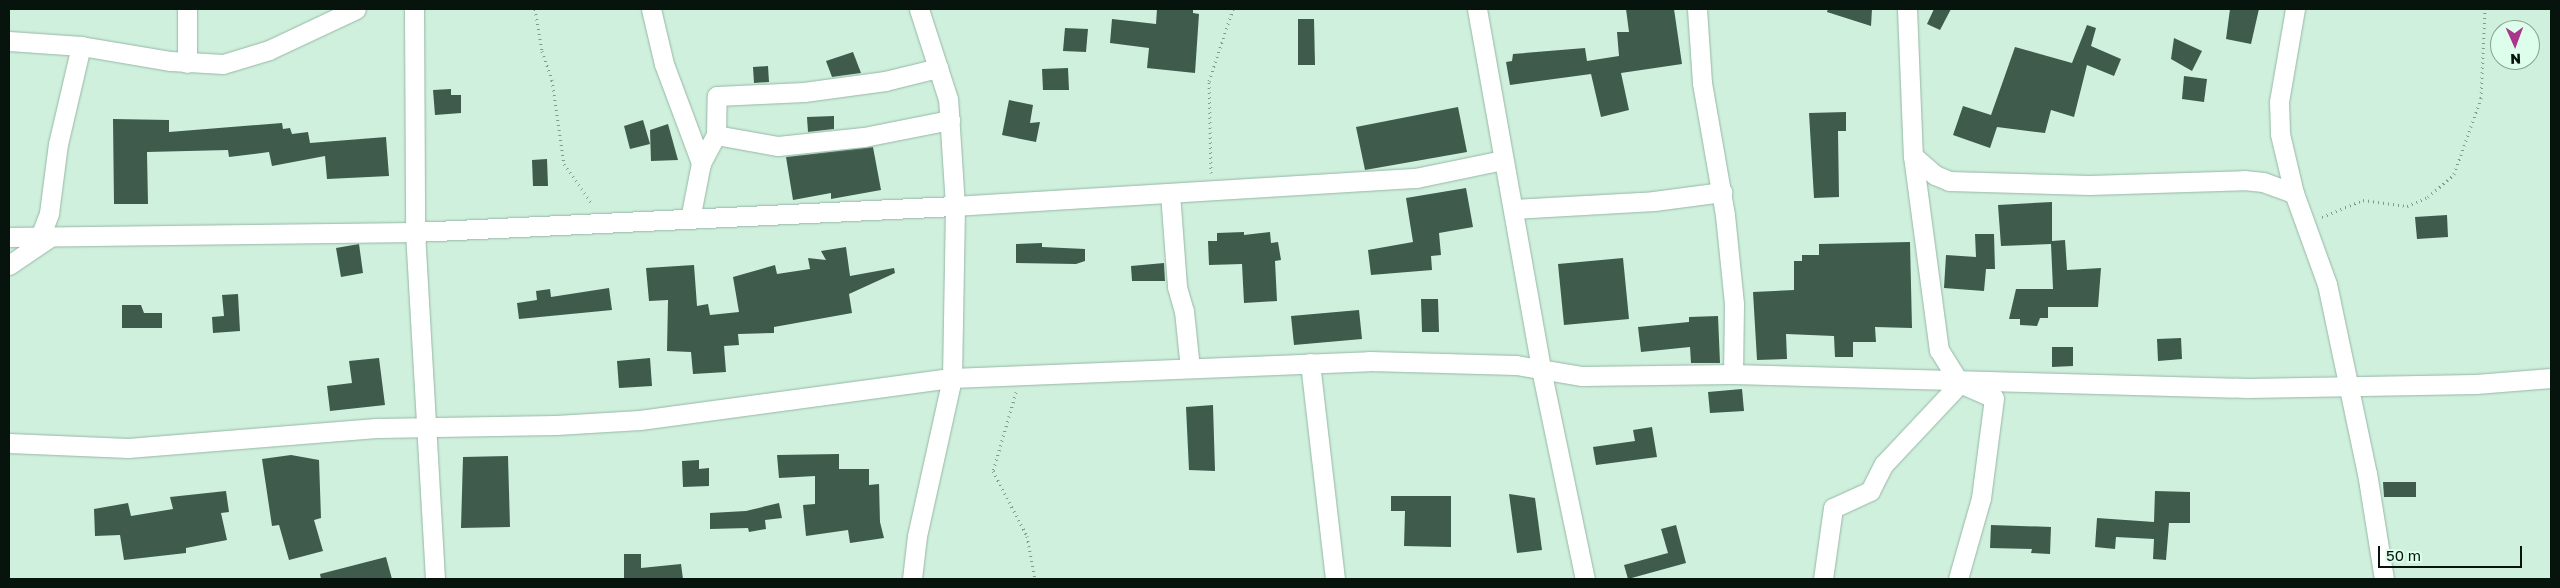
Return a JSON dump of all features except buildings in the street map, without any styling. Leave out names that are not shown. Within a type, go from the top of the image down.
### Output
[{"type":"street","points":[[187,9],[187,63]]},
{"type":"street","points":[[9,41],[81,46],[187,63],[214,64],[240,60],[300,37],[356,9]]},
{"type":"street","points":[[414,9],[415,232],[424,430],[435,579]]},
{"type":"street","points":[[651,9],[664,64],[701,163]]},
{"type":"street","points":[[912,579],[917,536],[952,378],[956,206],[948,99],[919,9]]},
{"type":"street","points":[[1477,9],[1542,369],[1585,579]]},
{"type":"street","points":[[1697,9],[1702,82],[1722,192],[1734,304],[1733,374]]},
{"type":"street","points":[[1907,9],[1914,156],[1939,350],[1960,383],[1994,398],[1981,498],[1958,579]]},
{"type":"street","points":[[2295,9],[2279,102],[2280,134],[2294,193],[2327,284],[2384,579]]},
{"type":"street","points":[[9,265],[45,236],[58,144],[81,46]]},
{"type":"street","points":[[690,219],[701,163],[716,135],[717,96],[804,92],[885,81],[938,68]]},
{"type":"street","points":[[716,135],[778,146],[864,137],[950,120]]},
{"type":"street","points":[[1914,156],[1935,175],[1950,181],[2089,185],[2244,180],[2263,182],[2294,193]]},
{"type":"street","points":[[9,237],[415,232],[956,206],[1416,178],[1504,160]]},
{"type":"street","points":[[1513,209],[1654,200],[1722,192]]},
{"type":"street","points":[[1170,193],[1177,287],[1184,311],[1190,368]]},
{"type":"street","points":[[9,444],[128,448],[335,431],[424,430],[640,420],[952,378],[1310,364],[1428,361],[1542,369],[1582,376],[1733,374],[1960,383],[2348,386],[2526,382],[2551,378]]},
{"type":"street","points":[[1310,364],[1335,579]]},
{"type":"street","points":[[1823,579],[1832,508],[1870,491],[1884,464],[1960,383]]},
{"type":"path","points":[[535,9],[552,80],[564,164],[602,223]]},
{"type":"path","points":[[1212,191],[1209,81],[1233,9]]},
{"type":"path","points":[[2307,228],[2355,202],[2374,201],[2391,207],[2418,202],[2454,174],[2481,98],[2485,9]]},
{"type":"path","points":[[1023,375],[994,472],[1027,536],[1035,579]]}]
